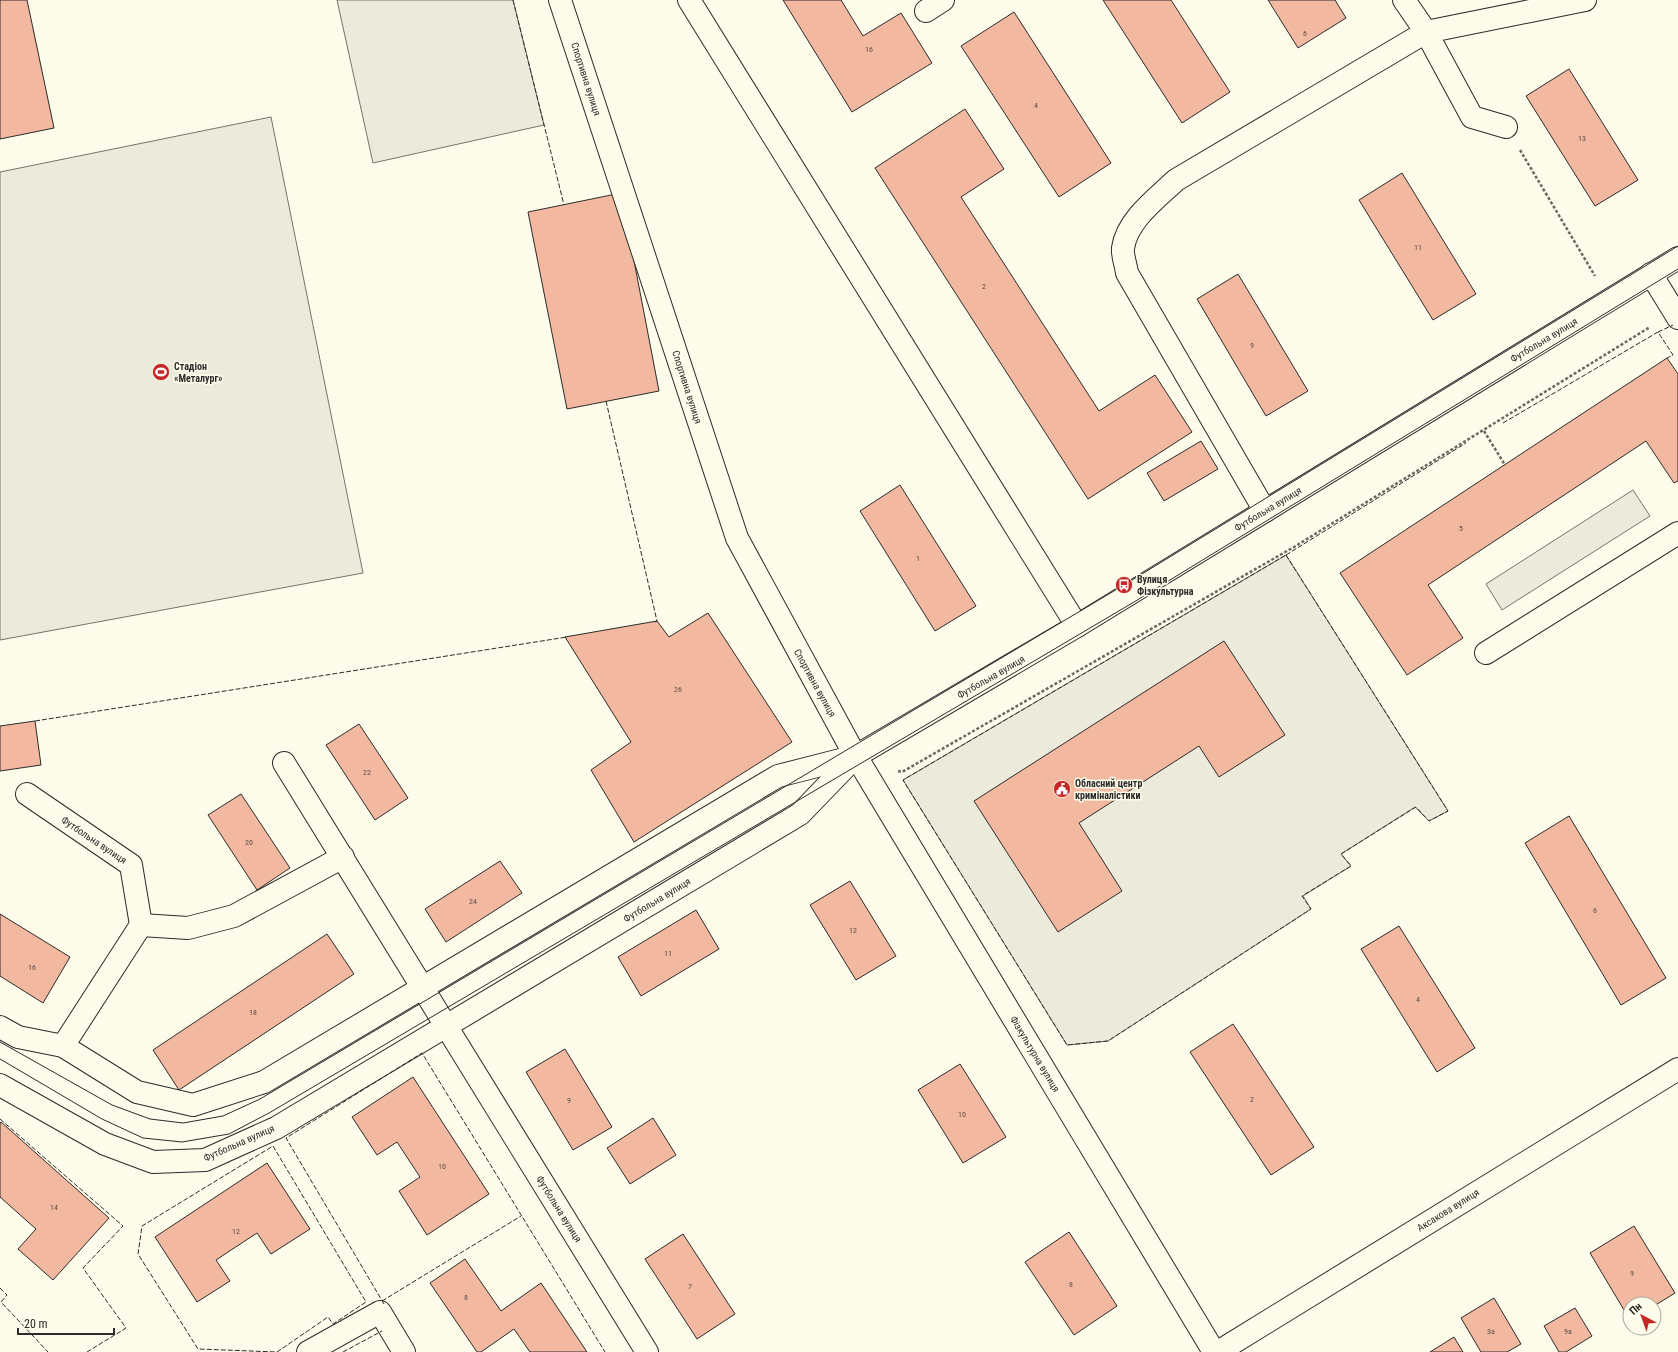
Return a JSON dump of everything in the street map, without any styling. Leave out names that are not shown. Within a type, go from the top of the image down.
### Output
[{"type":"street","name":"Спортивна вулиця","points":[[560,0],[737,538],[856,756]]},
{"type":"street","points":[[689,0],[1077,626]]},
{"type":"street","points":[[1404,0],[1426,32],[1472,117],[1506,127]]},
{"type":"street","points":[[1265,511],[1127,272],[1123,249],[1131,227],[1151,204],[1176,180],[1426,32],[1585,0]]},
{"type":"street","name":"Футбольна вулиця","points":[[0,1085],[105,1144],[153,1162],[205,1160],[276,1128],[800,814],[856,756],[1077,626],[1678,258]]},
{"type":"street","points":[[1651,274],[1676,316]]},
{"type":"street","points":[[1486,653],[1678,533]]},
{"type":"street","name":"Футбольна вулиця","points":[[0,1027],[18,1037],[63,1046],[137,1092],[193,1105],[264,1082],[778,776],[856,756]]},
{"type":"street","name":"Фізкультурна вулиця","points":[[856,756],[1214,1352]]},
{"type":"street","name":"Футбольна вулиця","points":[[284,763],[646,1352]]},
{"type":"street","name":"Футбольна вулиця","points":[[27,794],[131,865],[141,925]]},
{"type":"street","points":[[63,1046],[141,925],[188,928],[234,916],[343,857]]},
{"type":"street","name":"Аксакова вулиця","points":[[1218,1352],[1678,1069]]},
{"type":"street","points":[[308,1352],[380,1312],[404,1352]]},
{"type":"path","points":[[1506,127],[1609,300]]},
{"type":"path","points":[[856,756],[902,772],[1294,547],[1676,316]]},
{"type":"path","points":[[1484,431],[1505,465]]},
{"type":"shaded area","points":[[337,0],[513,0],[544,125],[373,163]]},
{"type":"shaded area","name":"Стадіон «Металург»","points":[[271,117],[363,573],[0,640],[0,172]]},
{"type":"shaded area","points":[[1633,490],[1650,516],[1502,610],[1486,584]]},
{"type":"shaded area","points":[[1286,555],[1448,811],[1429,821],[1415,807],[1341,854],[1351,866],[1303,896],[1311,909],[1108,1041],[1067,1045],[903,780]]},
{"type":"building","points":[[0,0],[27,0],[54,128],[0,139]]},
{"type":"building","points":[[783,0],[841,0],[863,36],[901,13],[932,63],[852,112]]},
{"type":"building","points":[[1103,0],[1171,0],[1230,92],[1182,123]]},
{"type":"building","points":[[1268,0],[1335,0],[1346,18],[1298,48]]},
{"type":"building","points":[[1014,12],[1111,163],[1059,197],[961,46]]},
{"type":"building","points":[[1569,69],[1638,180],[1595,206],[1526,96]]},
{"type":"building","points":[[965,109],[1004,169],[961,197],[1099,411],[1155,375],[1192,432],[1088,499],[875,168]]},
{"type":"building","points":[[1402,173],[1476,294],[1433,320],[1359,200]]},
{"type":"building","points":[[621,193],[659,391],[567,409],[528,212]]},
{"type":"building","points":[[1238,274],[1308,391],[1266,416],[1197,299]]},
{"type":"building","points":[[1667,358],[1678,374],[1678,481],[1674,483],[1646,441],[1428,585],[1463,638],[1407,675],[1340,573]]},
{"type":"building","points":[[1201,441],[1218,469],[1164,501],[1147,473]]},
{"type":"building","points":[[900,485],[976,606],[935,631],[860,511]]},
{"type":"building","points":[[708,613],[792,742],[634,842],[591,770],[631,742],[565,637],[657,621],[669,637]]},
{"type":"building","name":"Обласний центр криміналістики","points":[[1224,641],[1285,735],[1219,777],[1199,746],[1079,823],[1122,891],[1058,932],[974,801]]},
{"type":"building","points":[[35,721],[41,765],[0,771],[0,726]]},
{"type":"building","points":[[359,724],[408,798],[375,820],[326,745]]},
{"type":"building","points":[[241,794],[290,868],[257,890],[208,815]]},
{"type":"building","points":[[1569,816],[1666,978],[1621,1005],[1525,843]]},
{"type":"building","points":[[500,861],[522,893],[446,942],[425,909]]},
{"type":"building","points":[[850,881],[896,956],[856,980],[810,905]]},
{"type":"building","points":[[696,910],[719,949],[641,996],[618,957]]},
{"type":"building","points":[[0,914],[70,957],[43,1003],[0,976]]},
{"type":"building","points":[[1399,926],[1475,1048],[1437,1072],[1361,949]]},
{"type":"building","points":[[327,934],[354,974],[179,1090],[153,1050]]},
{"type":"building","points":[[1233,1024],[1314,1147],[1271,1175],[1190,1052]]},
{"type":"building","points":[[565,1049],[612,1127],[573,1150],[526,1072]]},
{"type":"building","points":[[960,1064],[1006,1137],[963,1163],[918,1090]]},
{"type":"building","points":[[413,1077],[489,1194],[427,1235],[399,1191],[420,1177],[397,1142],[377,1155],[352,1117]]},
{"type":"building","points":[[653,1118],[676,1155],[630,1184],[607,1148]]},
{"type":"building","points":[[1,1122],[109,1218],[53,1280],[18,1249],[36,1229],[0,1197]]},
{"type":"building","points":[[267,1163],[310,1229],[271,1254],[257,1233],[216,1260],[230,1281],[197,1302],[155,1237]]},
{"type":"building","points":[[1634,1226],[1675,1293],[1662,1301],[1662,1296],[1622,1296],[1622,1307],[1590,1253]]},
{"type":"building","points":[[1069,1232],[1117,1306],[1074,1335],[1025,1262]]},
{"type":"building","points":[[683,1234],[735,1314],[697,1339],[645,1259]]},
{"type":"building","points":[[465,1259],[501,1311],[541,1283],[587,1352],[530,1352],[514,1329],[481,1352],[477,1352],[430,1283]]},
{"type":"building","points":[[1494,1298],[1521,1344],[1507,1352],[1481,1352],[1461,1318]]},
{"type":"building","points":[[1575,1308],[1592,1336],[1566,1352],[1559,1352],[1544,1326]]},
{"type":"building","points":[[1454,1337],[1463,1352],[1430,1352]]},
{"type":"tram line","points":[[0,1042],[112,1105],[150,1119],[183,1123],[223,1116],[260,1099],[1124,585],[1678,246]]},
{"type":"tram line","points":[[0,1059],[102,1119],[143,1138],[182,1142],[229,1134],[269,1113],[1134,602],[1678,269]]},
{"type":"fence","points":[[513,0],[564,205]]},
{"type":"fence","points":[[1658,332],[1673,325]]},
{"type":"fence","points":[[1503,423],[1658,332],[1673,355],[1667,358]]},
{"type":"fence","points":[[606,401],[657,621],[655,622]]},
{"type":"fence","points":[[1286,555],[1466,443]]},
{"type":"fence","points":[[1286,555],[1448,811],[1429,821],[1416,807],[1341,854],[1351,866],[1302,896],[1311,909],[1108,1041],[1067,1045],[903,780],[1286,555]]},
{"type":"fence","points":[[35,721],[567,637]]},
{"type":"fence","points":[[384,1304],[286,1138],[422,1053],[605,1352]]},
{"type":"fence","points":[[0,1119],[123,1226],[83,1268],[126,1328],[87,1352]]},
{"type":"fence","points":[[273,1146],[366,1302],[333,1324],[328,1317],[277,1352],[198,1349],[138,1254],[142,1226],[273,1146]]},
{"type":"fence","points":[[382,1301],[521,1216]]},
{"type":"fence","points":[[0,1288],[7,1295],[1,1302],[48,1352]]},
{"type":"fence","points":[[343,1352],[382,1331]]},
{"type":"place","name":"Стадіон «Металург»","points":[[161,372]]},
{"type":"place","name":"Вулиця Фізкультурна","points":[[1124,585]]},
{"type":"place","name":"Обласний центр криміналістики","points":[[1062,789]]}]
